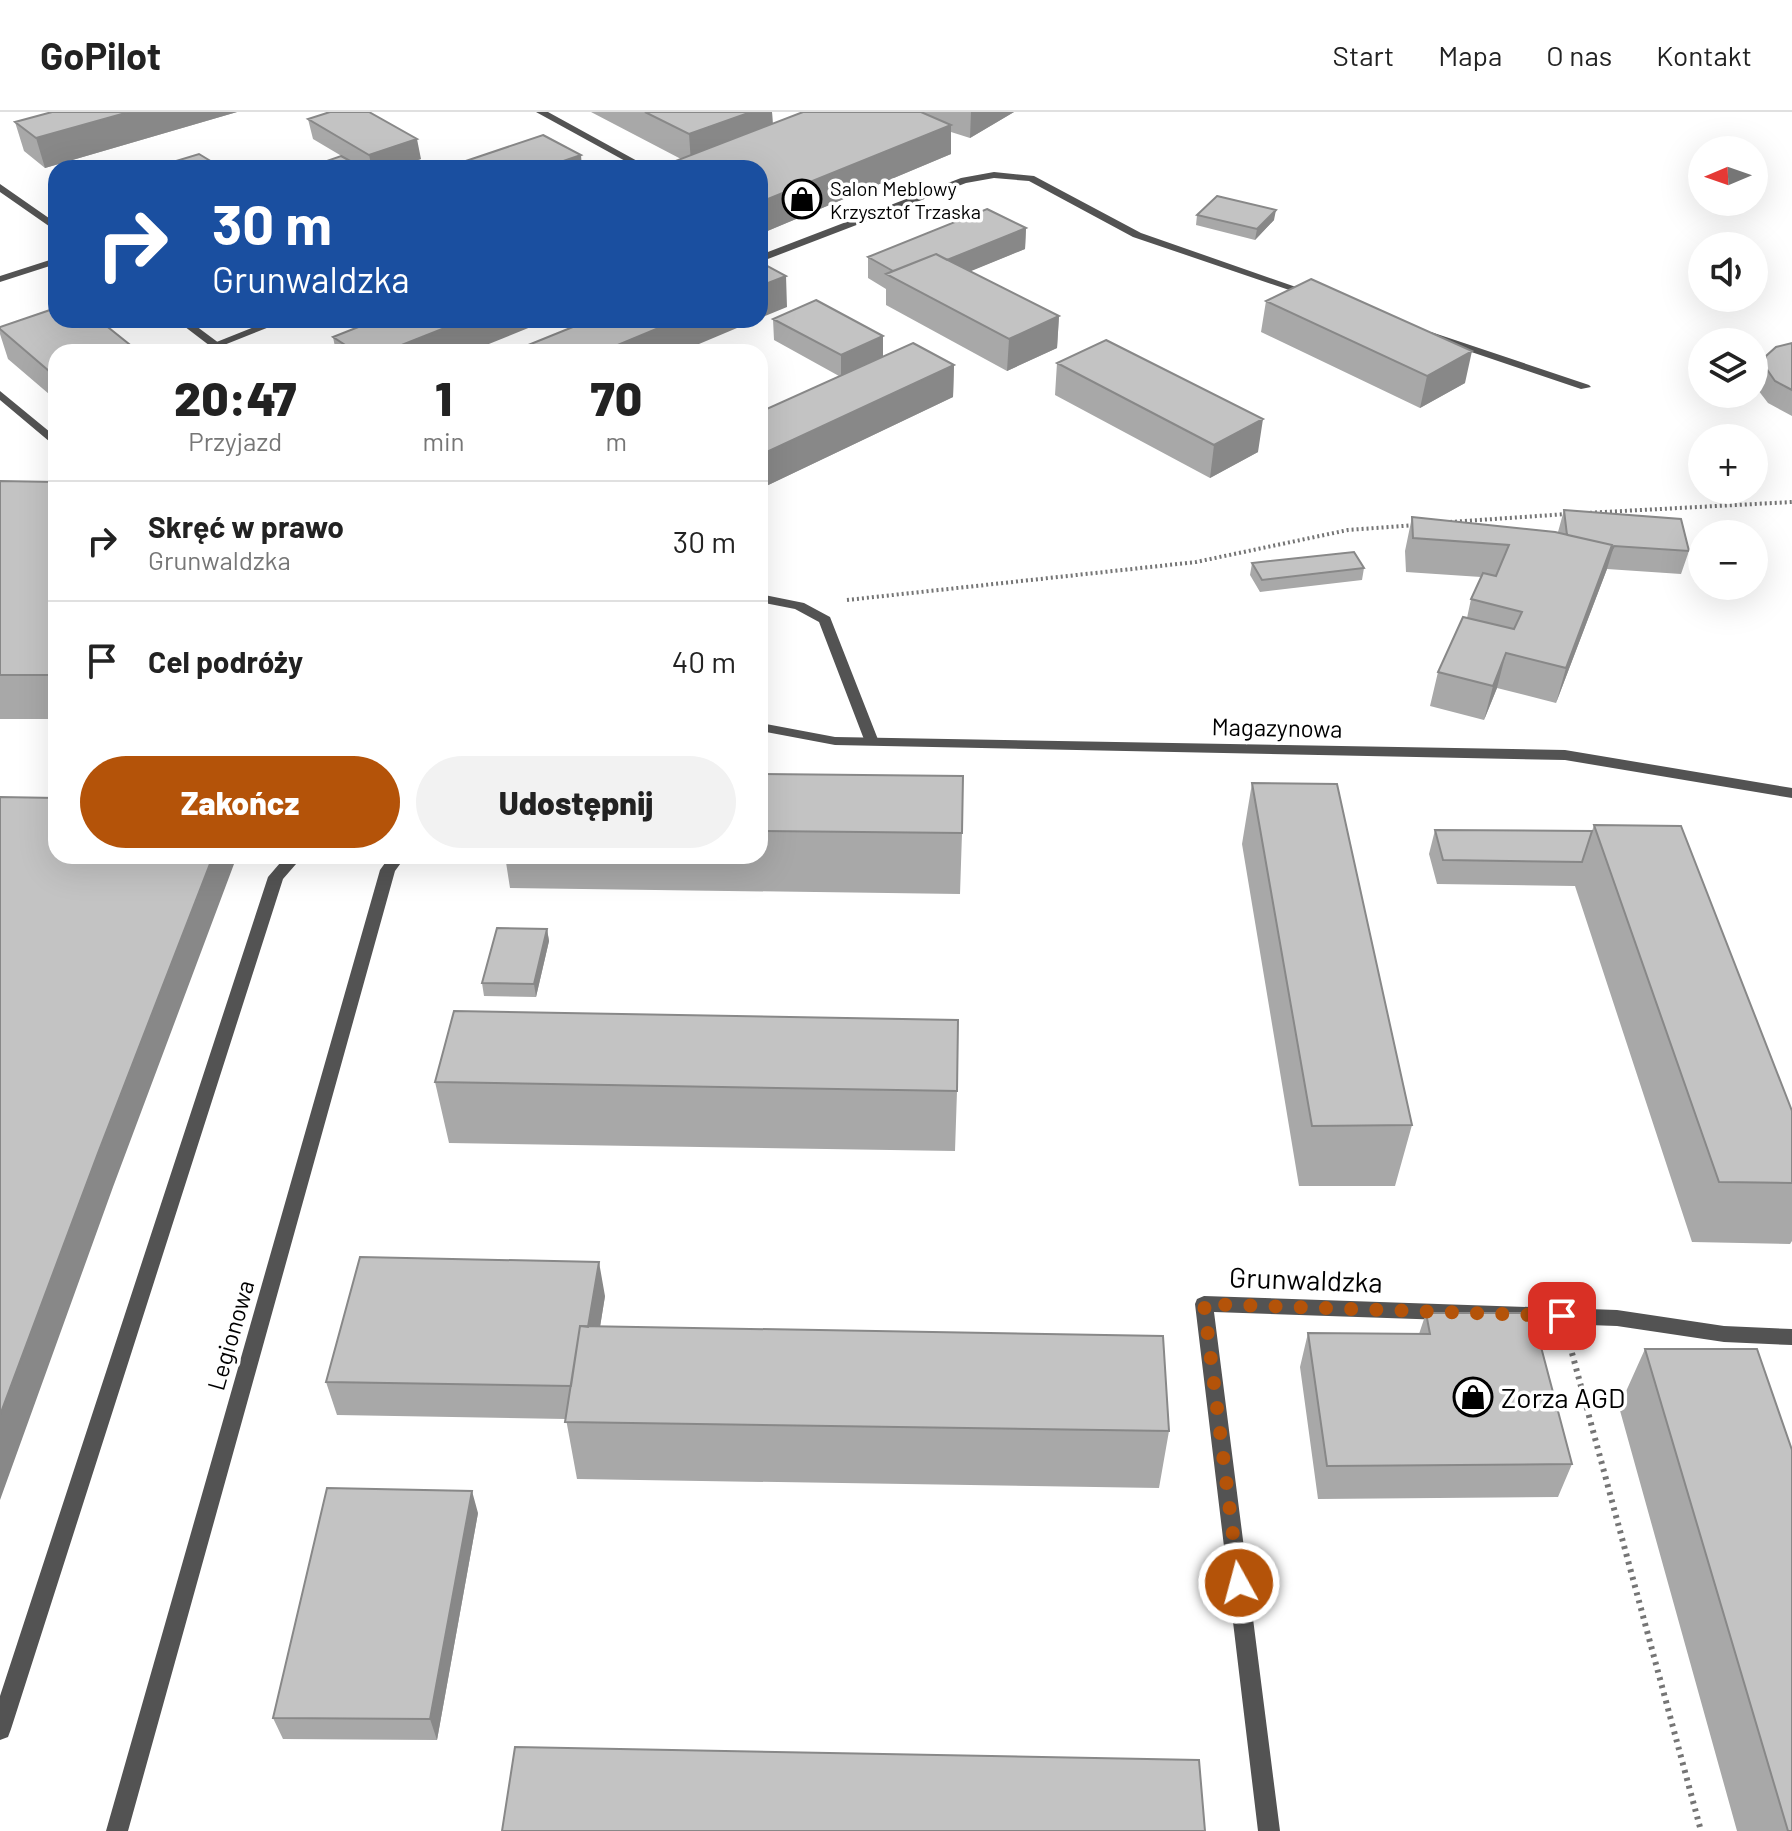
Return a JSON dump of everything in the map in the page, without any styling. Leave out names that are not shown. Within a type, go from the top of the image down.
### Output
[{"type":"street","points":[[541,112],[630,160]]},
{"type":"street","points":[[768,256],[964,180],[994,175],[1031,178],[1137,235],[1316,296]]},
{"type":"street","points":[[0,187],[48,222]]},
{"type":"street","points":[[0,279],[48,264]]},
{"type":"street","points":[[192,328],[213,344]]},
{"type":"street","points":[[231,344],[265,328]]},
{"type":"street","points":[[1421,331],[1585,387]]},
{"type":"street","points":[[0,394],[48,436]]},
{"type":"street","points":[[768,600],[799,606],[825,620],[872,742]]},
{"type":"street","name":"Magazynowa","points":[[768,728],[835,741],[1565,755],[1792,793]]},
{"type":"street","points":[[0,1729],[276,877],[288,864]]},
{"type":"street","name":"Legionowa","points":[[117,1831],[388,870],[392,864]]},
{"type":"street","name":"Grunwaldzka","points":[[1269,1831],[1204,1304],[1617,1318],[1724,1334],[1792,1337]]},
{"type":"path","points":[[1441,523],[1792,502]]},
{"type":"path","points":[[799,606],[900,592],[1196,562],[1348,530],[1425,524]]},
{"type":"path","points":[[1562,1316],[1701,1831]]},
{"type":"building","points":[[52,112],[129,112],[36,138],[15,122]]},
{"type":"building","points":[[330,112],[369,112],[417,139],[369,155],[308,119]]},
{"type":"building","points":[[645,112],[751,112],[689,134]]},
{"type":"building","points":[[803,112],[921,112],[951,125],[768,199],[768,160],[678,160]]},
{"type":"building","points":[[543,135],[581,155],[566,160],[469,160]]},
{"type":"building","points":[[199,154],[209,160],[179,160]]},
{"type":"building","points":[[1217,196],[1276,210],[1257,229],[1197,215]]},
{"type":"building","points":[[987,209],[1026,228],[947,260],[936,254],[893,271],[868,257]]},
{"type":"building","points":[[936,254],[1059,316],[1009,339],[886,274]]},
{"type":"building","points":[[768,266],[786,276],[768,283]]},
{"type":"building","points":[[1311,279],[1472,351],[1427,376],[1266,301]]},
{"type":"building","points":[[816,300],[883,336],[841,355],[773,319]]},
{"type":"building","points":[[48,311],[48,328],[109,328],[129,344],[48,344],[48,370],[0,327]]},
{"type":"building","points":[[356,328],[445,328],[404,344],[344,344],[333,337]]},
{"type":"building","points":[[570,328],[659,328],[620,344],[531,344]]},
{"type":"building","points":[[1106,340],[1263,419],[1214,445],[1057,363]]},
{"type":"building","points":[[913,343],[954,365],[768,451],[768,408]]},
{"type":"building","points":[[1792,343],[1792,390],[1775,381],[1768,371],[1768,354],[1776,347]]},
{"type":"building","points":[[0,481],[48,482],[48,675],[0,675]]},
{"type":"building","points":[[1564,510],[1681,519],[1688,551],[1614,546],[1609,555],[1612,545],[1567,535]]},
{"type":"building","points":[[1412,517],[1555,532],[1612,545],[1566,668],[1506,653],[1493,686],[1438,672],[1463,617],[1514,629],[1522,612],[1471,599],[1483,573],[1496,576],[1509,545],[1413,538]]},
{"type":"building","points":[[1354,552],[1364,568],[1262,580],[1252,563]]},
{"type":"building","points":[[768,774],[963,776],[962,833],[768,831]]},
{"type":"building","points":[[1252,783],[1337,784],[1412,1125],[1312,1126]]},
{"type":"building","points":[[0,797],[48,798],[48,864],[210,864],[0,1415]]},
{"type":"building","points":[[1594,825],[1681,826],[1792,1111],[1792,1183],[1719,1182]]},
{"type":"building","points":[[1435,830],[1592,831],[1582,862],[1443,860]]},
{"type":"building","points":[[497,928],[547,929],[534,984],[482,983]]},
{"type":"building","points":[[454,1011],[958,1020],[957,1091],[435,1082]]},
{"type":"building","points":[[360,1257],[599,1262],[588,1327],[580,1326],[571,1386],[326,1382]]},
{"type":"building","points":[[1426,1313],[1532,1313],[1572,1464],[1327,1466],[1308,1333],[1430,1334]]},
{"type":"building","points":[[580,1326],[1163,1336],[1169,1431],[565,1422]]},
{"type":"building","points":[[1645,1349],[1757,1349],[1792,1450],[1792,1831],[1788,1831]]},
{"type":"building","points":[[327,1488],[472,1491],[430,1719],[273,1718]]},
{"type":"building","points":[[515,1747],[1199,1760],[1205,1831],[502,1831]]},
{"type":"place","name":"Salon Meblowy Krzysztof Trzaska","points":[[802,199]]},
{"type":"place","name":"Zorza AGD","points":[[1473,1397]]},
{"type":"route","points":[[1239,1583],[1204,1304],[1562,1316]]}]
